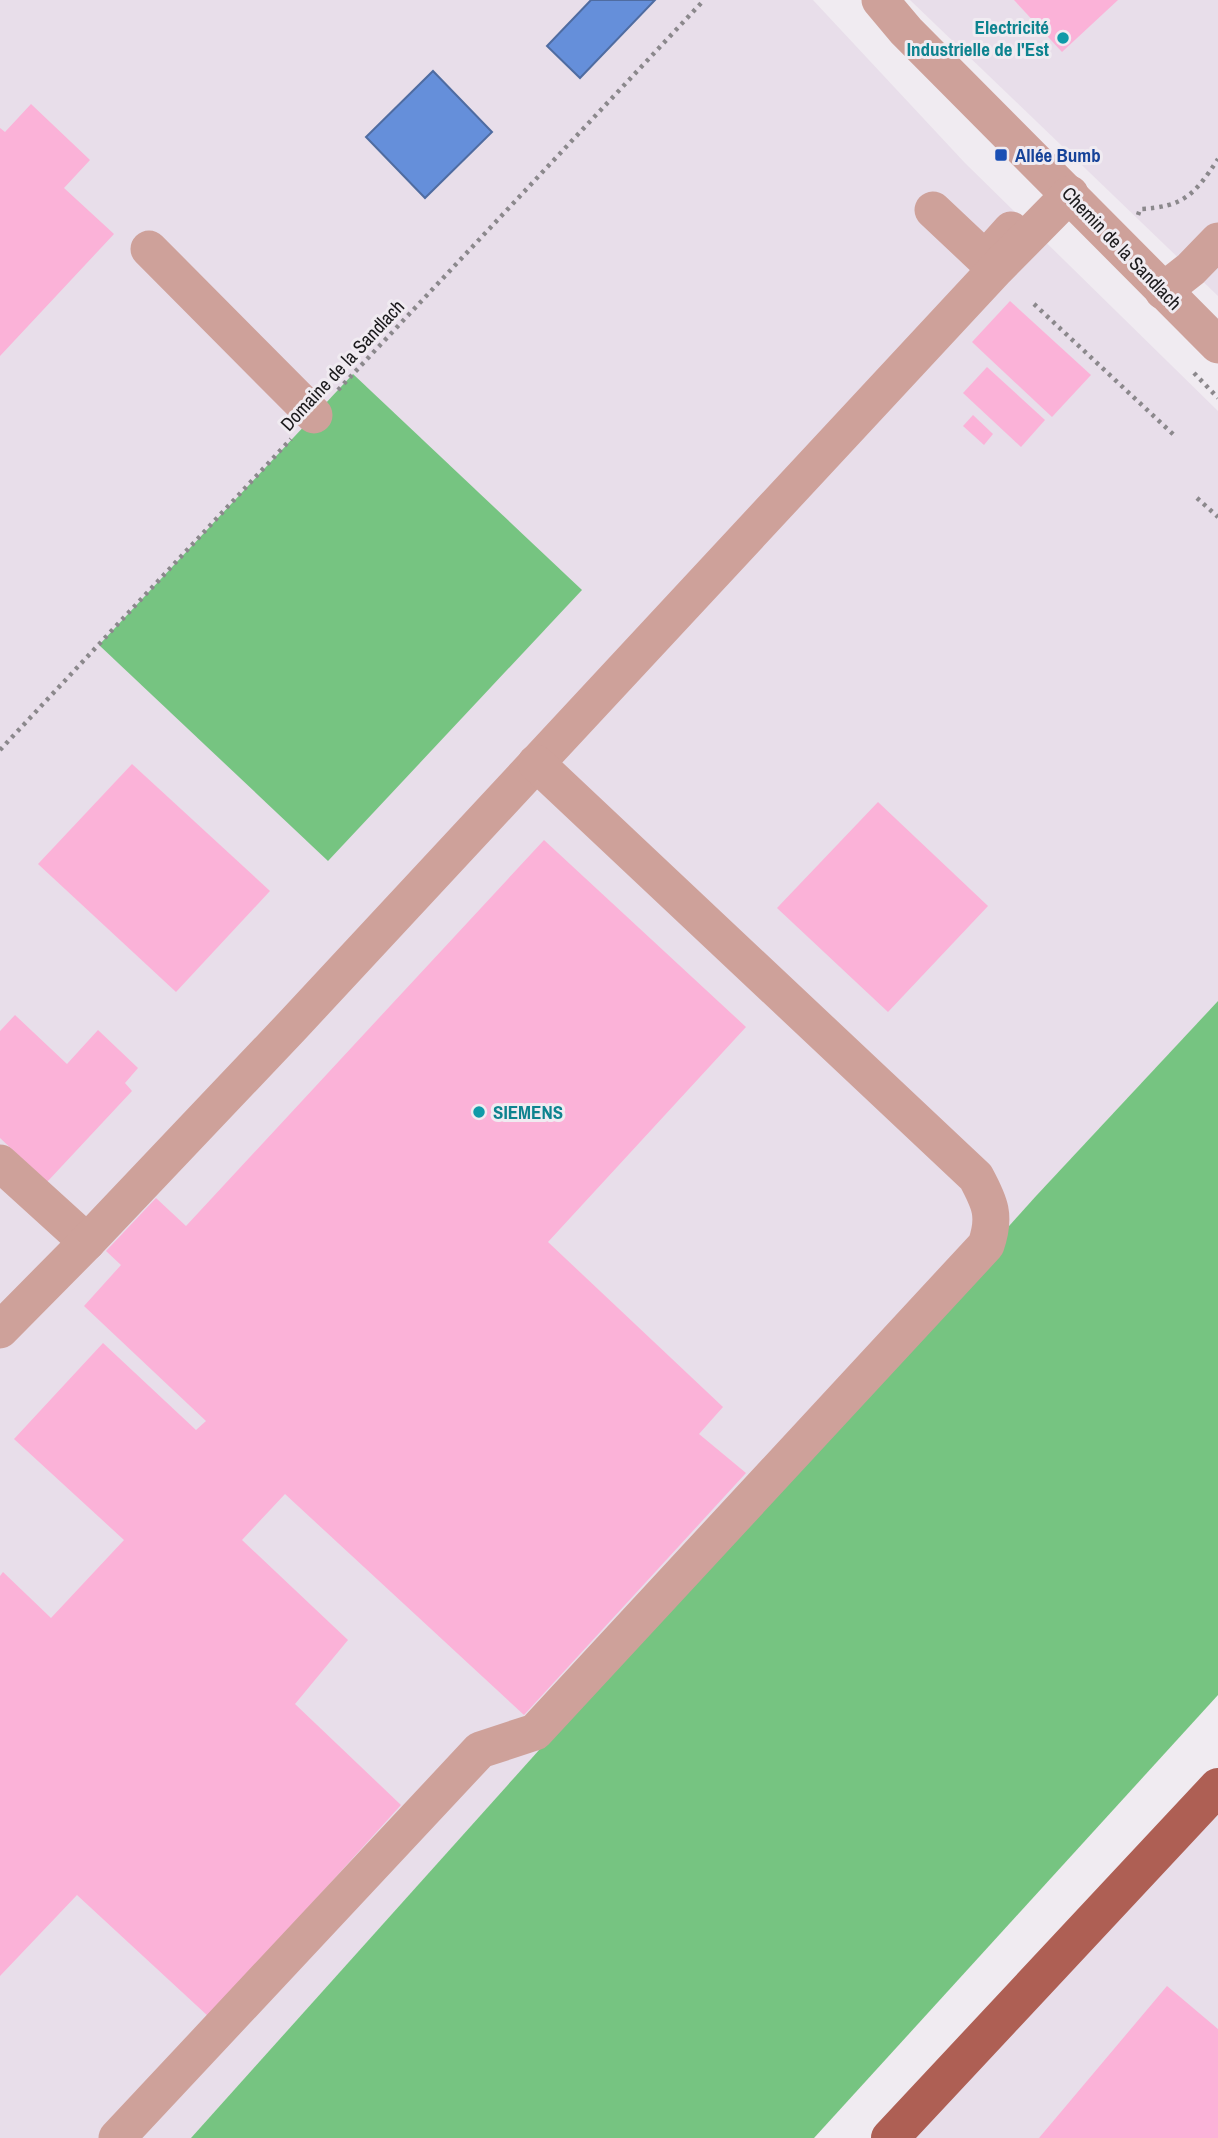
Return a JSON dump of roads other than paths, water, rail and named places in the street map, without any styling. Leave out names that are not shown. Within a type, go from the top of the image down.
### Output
[{"type":"main road","points":[[890,2138],[1218,1787]]},
{"type":"street","name":"Chemin de la Sandlach","points":[[880,0],[906,31],[1218,345]]},
{"type":"street","points":[[933,210],[985,259],[1063,187]]},
{"type":"street","points":[[0,1329],[87,1242],[996,269],[1063,187]]},
{"type":"street","points":[[1163,291],[1191,269],[1218,241]]},
{"type":"street","points":[[149,249],[314,415]]},
{"type":"street","points":[[117,2138],[480,1750],[535,1732],[986,1245],[992,1228],[990,1204],[976,1177],[536,763]]},
{"type":"street","points":[[0,1163],[87,1242]]},
{"type":"water","points":[[591,0],[655,0],[580,78],[547,46]]},
{"type":"water","points":[[433,71],[492,132],[425,198],[366,137]]},
{"type":"place","name":"Electricité Industrielle de l'Est","points":[[1063,38]]},
{"type":"place","name":"Allée Bumb","points":[[1001,155]]},
{"type":"place","name":"SIEMENS","points":[[479,1112]]}]
